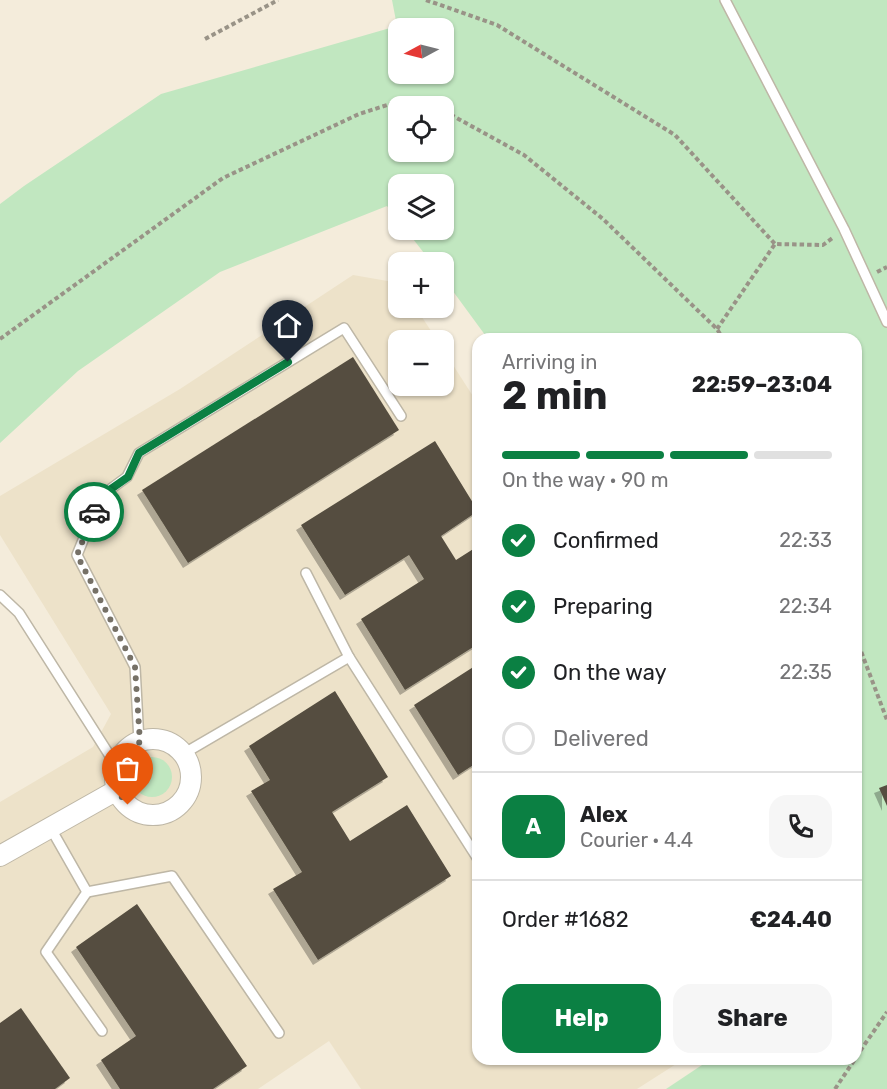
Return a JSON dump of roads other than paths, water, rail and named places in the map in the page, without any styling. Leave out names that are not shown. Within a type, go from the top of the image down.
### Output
[{"type":"street","points":[[163,741],[174,746],[183,754],[190,771],[189,789],[185,798],[171,811],[153,815],[135,811],[121,798],[115,778],[121,757],[129,748],[140,742],[163,741]]},
{"type":"street","points":[[0,856],[117,790]]},
{"type":"lane","points":[[725,0],[844,230],[887,322]]},
{"type":"lane","points":[[140,742],[135,667],[77,555],[101,496],[128,477],[139,453],[344,328],[401,416]]},
{"type":"lane","points":[[306,573],[349,657],[472,850]]},
{"type":"lane","points":[[0,594],[19,613],[117,767]]},
{"type":"lane","points":[[183,754],[349,657]]},
{"type":"lane","points":[[50,827],[87,892]]},
{"type":"lane","points":[[102,1031],[46,952],[87,892],[172,876],[279,1033]]}]
